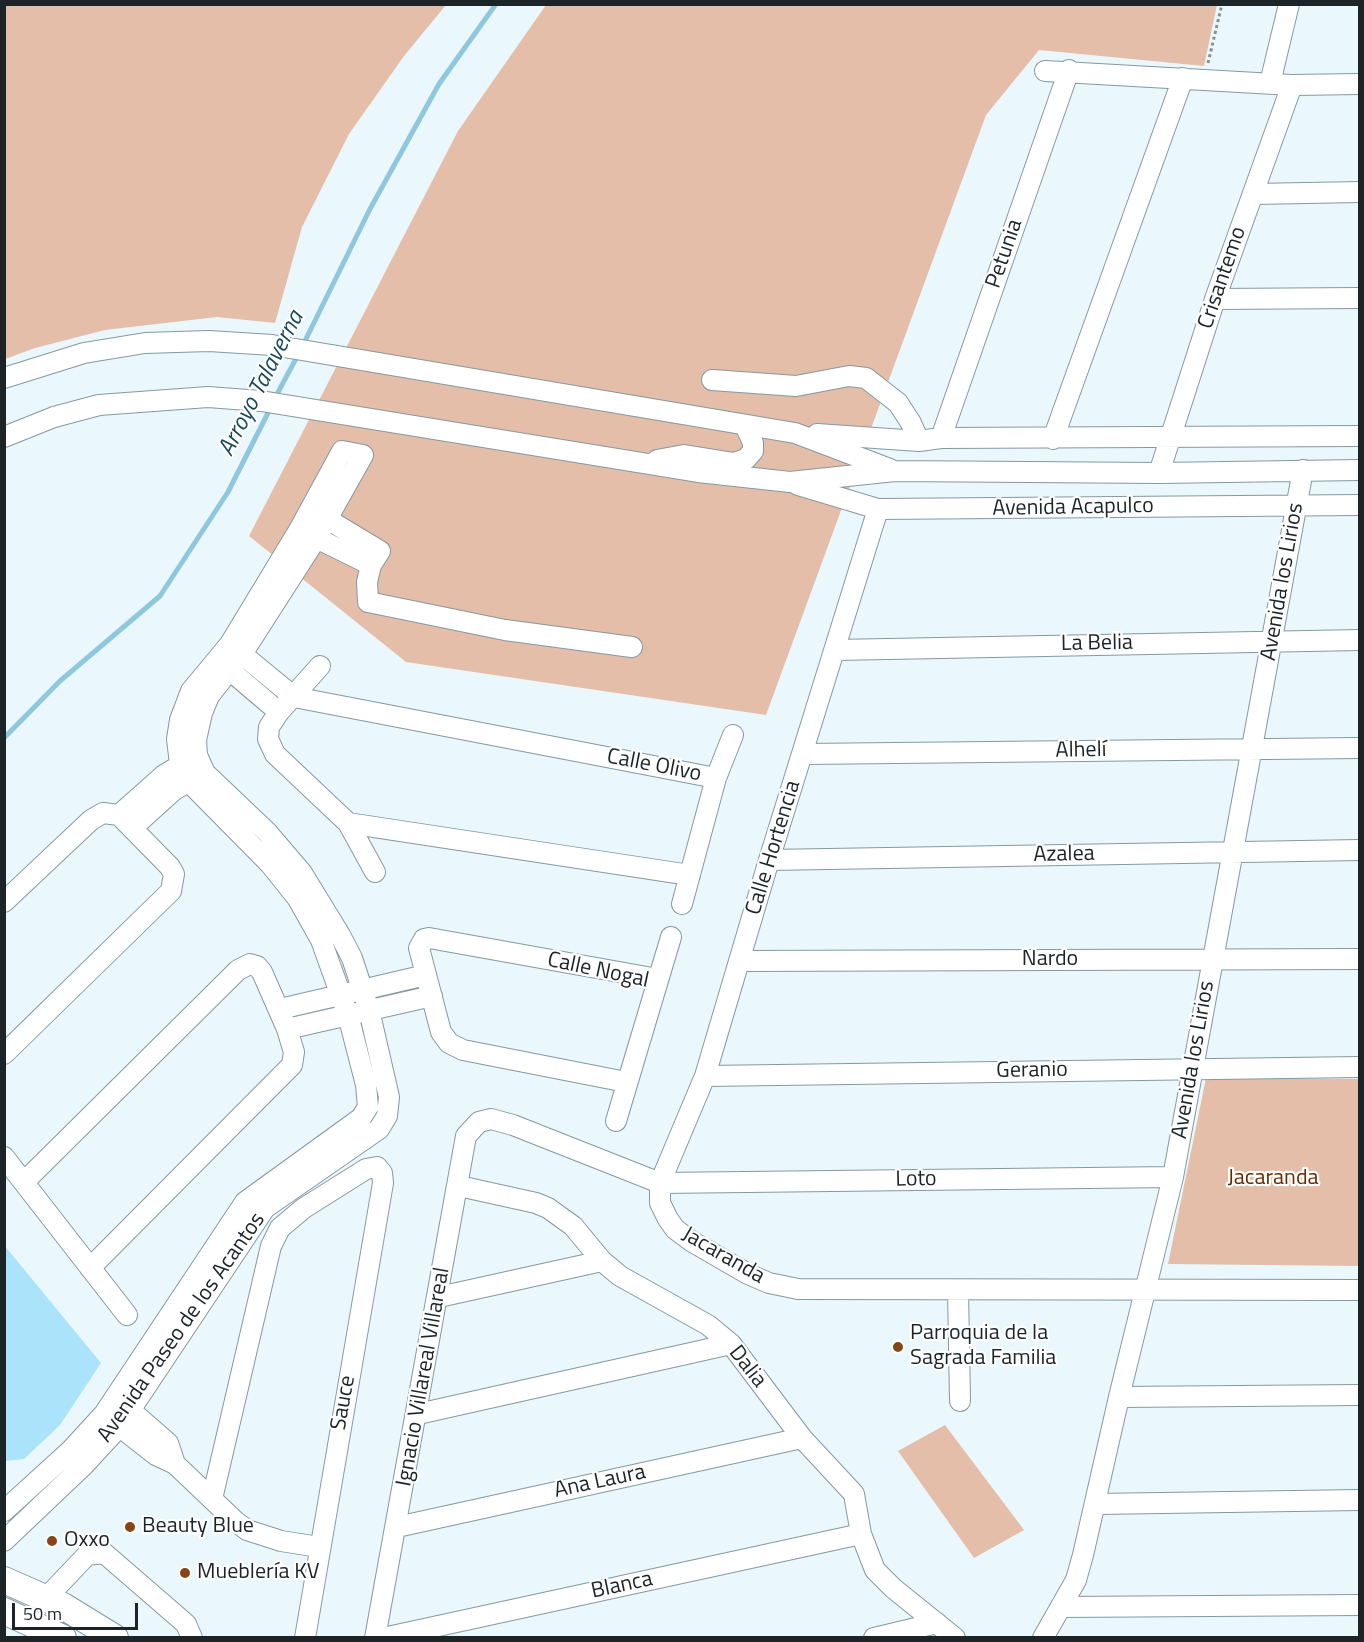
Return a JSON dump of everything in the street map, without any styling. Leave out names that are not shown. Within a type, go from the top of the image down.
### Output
[{"type":"main road","points":[[4,1580],[46,1598],[92,1622],[115,1638]]},
{"type":"main road","points":[[4,1611],[63,1638]]},
{"type":"street","points":[[1270,83],[1289,4]]},
{"type":"street","points":[[1045,71],[1069,70],[1292,85],[1359,84]]},
{"type":"street","name":"Petunia","points":[[941,438],[1069,70]]},
{"type":"street","points":[[1053,439],[1182,78]]},
{"type":"street","name":"Crisantemo","points":[[1159,473],[1168,438],[1215,299],[1292,85]]},
{"type":"street","points":[[1253,194],[1359,192]]},
{"type":"street","points":[[1215,299],[1359,297]]},
{"type":"street","points":[[4,378],[84,353],[146,343],[209,341],[273,345],[795,433],[918,441],[941,438],[1359,436]]},
{"type":"street","points":[[712,380],[796,386],[849,376],[866,378],[898,403],[911,423],[918,441]]},
{"type":"street","points":[[4,437],[54,417],[99,405],[208,397],[261,401],[646,463],[790,482],[895,471]]},
{"type":"street","points":[[646,463],[684,455],[734,463],[746,459],[753,451],[753,442],[745,425]]},
{"type":"street","points":[[795,433],[895,471]]},
{"type":"street","points":[[125,822],[160,801],[193,768],[202,713],[223,664],[236,649],[317,537],[363,455],[342,451],[236,649]]},
{"type":"street","name":"Avenida los Lirios","points":[[1043,1638],[1076,1580],[1173,1177],[1194,1069],[1211,959],[1234,852],[1303,470]]},
{"type":"street","name":"Avenida Acapulco","points":[[895,471],[1159,473],[1359,470]]},
{"type":"street","name":"Avenida Acapulco","points":[[790,482],[878,509],[1359,505]]},
{"type":"street","points":[[309,509],[328,517],[380,551],[371,565],[367,582],[368,602],[505,630],[632,647]]},
{"type":"street","name":"Calle Hortencia","points":[[660,1183],[705,1076],[741,961],[768,860],[878,509]]},
{"type":"street","points":[[299,530],[371,565]]},
{"type":"street","name":"La Belia","points":[[835,650],[1359,640]]},
{"type":"street","name":"Calle Olivo","points":[[236,649],[294,697],[716,778],[682,904]]},
{"type":"street","points":[[223,664],[279,712]]},
{"type":"street","points":[[320,666],[279,712],[269,727],[270,746],[348,823],[375,872]]},
{"type":"street","points":[[716,778],[734,735]]},
{"type":"street","name":"Alhelí","points":[[803,754],[1359,747]]},
{"type":"street","name":"Avenida Paseo de los Acantos","points":[[4,1541],[54,1494],[125,1419],[165,1355],[265,1208],[370,1135],[385,1122],[389,1097],[364,989],[340,935],[302,873],[267,832],[193,768]]},
{"type":"street","name":"Avenida Paseo de los Acantos","points":[[4,1511],[40,1479],[104,1414],[245,1202],[366,1113],[369,1100],[348,1015],[321,940],[298,899],[193,768]]},
{"type":"street","points":[[4,902],[91,820],[104,813],[125,822],[170,867],[174,880],[171,891],[4,1054]]},
{"type":"street","points":[[348,823],[690,875]]},
{"type":"street","name":"Azalea","points":[[768,860],[1359,850]]},
{"type":"street","points":[[658,979],[671,937]]},
{"type":"street","name":"Calle Nogal","points":[[429,938],[658,979],[626,1082],[454,1047],[441,1032],[418,948],[424,939],[429,938]]},
{"type":"street","name":"Nardo","points":[[741,961],[1359,959]]},
{"type":"street","points":[[24,1182],[238,970],[250,964],[257,966],[280,1009],[294,1052],[292,1065],[90,1268]]},
{"type":"street","points":[[280,1009],[426,975]]},
{"type":"street","points":[[287,1029],[432,996]]},
{"type":"street","name":"Geranio","points":[[705,1076],[1359,1067]]},
{"type":"street","points":[[616,1121],[626,1082]]},
{"type":"street","name":"Ignacio Villareal Villareal","points":[[375,1638],[439,1297],[466,1136],[479,1122],[491,1119],[513,1125],[660,1183]]},
{"type":"street","points":[[4,1157],[127,1315]]},
{"type":"street","name":"Sauce","points":[[212,1499],[271,1246],[280,1228],[304,1208],[366,1169],[374,1167],[380,1170],[383,1183],[305,1638]]},
{"type":"street","name":"Loto","points":[[660,1183],[1173,1177]]},
{"type":"street","name":"Jacaranda","points":[[660,1183],[660,1203],[675,1229],[748,1274],[769,1283],[798,1289],[1359,1290]]},
{"type":"street","name":"Dalia","points":[[459,1186],[536,1203],[548,1208],[573,1226],[602,1261],[620,1276],[708,1325],[731,1344],[802,1438],[854,1494],[861,1534],[875,1570],[893,1588],[955,1638]]},
{"type":"street","points":[[439,1297],[602,1261]]},
{"type":"street","points":[[958,1290],[960,1401]]},
{"type":"street","points":[[417,1414],[731,1344]]},
{"type":"street","points":[[1119,1397],[1359,1395]]},
{"type":"street","points":[[116,1397],[125,1419],[156,1455],[175,1464],[235,1521],[262,1537],[319,1547]]},
{"type":"street","points":[[104,1414],[125,1419]]},
{"type":"street","name":"Ana Laura","points":[[397,1527],[802,1438]]},
{"type":"street","points":[[40,1479],[54,1494]]},
{"type":"street","points":[[1096,1504],[1359,1500]]},
{"type":"street","name":"Blanca","points":[[383,1638],[861,1534]]},
{"type":"street","points":[[46,1598],[87,1556],[104,1553],[186,1624],[192,1638]]},
{"type":"street","points":[[1061,1607],[1359,1605]]},
{"type":"street","points":[[873,1638],[938,1623]]},
{"type":"path","points":[[1204,79],[1222,4]]},
{"type":"green space","points":[[5,4],[446,5],[404,56],[349,134],[302,227],[275,323],[217,317],[105,330],[35,348],[5,359]]},
{"type":"green space","points":[[546,5],[1217,5],[1204,66],[1039,50],[986,115],[766,715],[406,662],[249,536],[458,131]]},
{"type":"green space","name":"Jacaranda","points":[[1206,1078],[1359,1079],[1359,1266],[1168,1264]]},
{"type":"green space","points":[[945,1425],[1024,1530],[974,1558],[898,1451]]},
{"type":"building","points":[[4,1245],[101,1363],[60,1425],[24,1459],[4,1461]]},
{"type":"waterway","name":"Arroyo Talaverna","points":[[303,345],[370,209],[439,84],[496,4]]},
{"type":"waterway","name":"Arroyo Talaverna","points":[[275,398],[299,353]]},
{"type":"waterway","name":"Arroyo Talaverna","points":[[4,738],[60,681],[160,596],[228,492],[271,407]]},
{"type":"place","name":"Parroquia de la Sagrada Familia","points":[[898,1347]]},
{"type":"place","name":"Beauty Blue","points":[[130,1527]]},
{"type":"place","name":"Oxxo","points":[[52,1541]]},
{"type":"place","name":"Mueblería KV","points":[[185,1573]]}]
